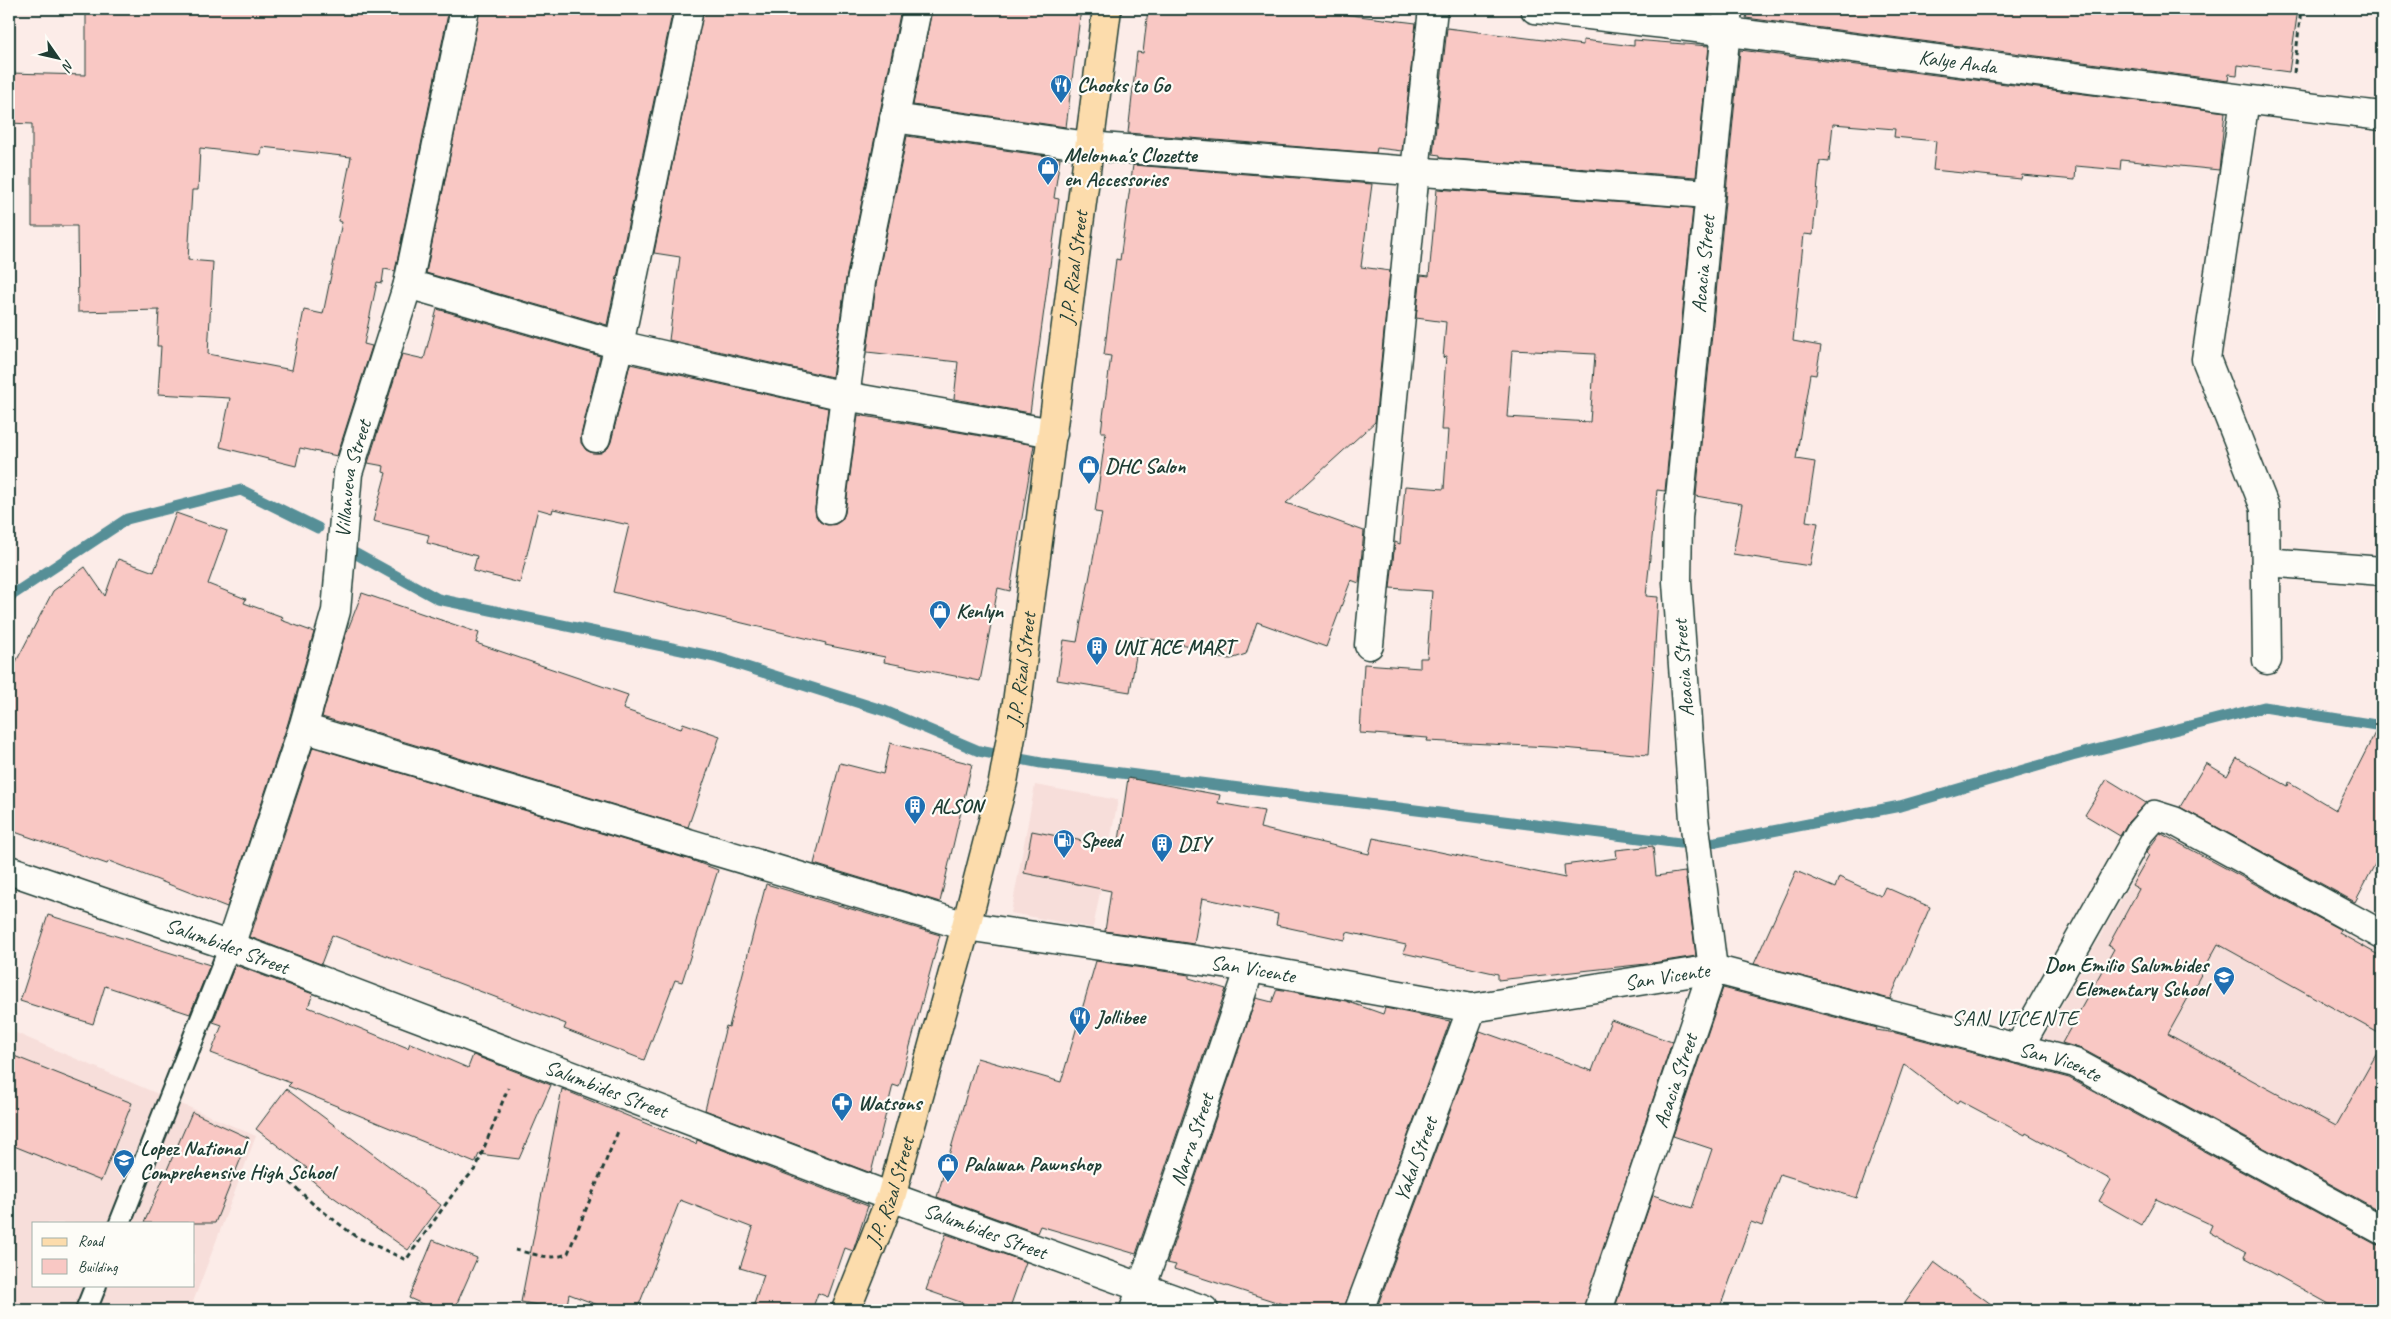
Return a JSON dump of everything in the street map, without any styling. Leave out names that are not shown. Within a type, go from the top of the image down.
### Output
[{"type":"main road","name":"J.P. Rizal Street","points":[[846,1310],[891,1197],[966,926],[1003,782],[1017,703],[1107,9]]},
{"type":"street","name":"Villanueva Street","points":[[230,946],[303,728],[336,611],[348,473],[408,284],[465,9]]},
{"type":"street","points":[[596,438],[619,346],[689,9]]},
{"type":"street","points":[[830,510],[861,282],[916,9]]},
{"type":"street","points":[[1369,644],[1414,171],[1433,9]]},
{"type":"street","name":"Kalye Anda","points":[[1535,9],[1728,19],[2246,100],[2382,116]]},
{"type":"street","name":"Acacia Street","points":[[1598,1310],[1713,969],[1694,819],[1677,582],[1678,518],[1708,194],[1728,19]]},
{"type":"street","points":[[2246,100],[2206,359],[2265,508],[2267,660]]},
{"type":"street","points":[[894,118],[1088,146],[1708,194]]},
{"type":"street","points":[[408,284],[619,346],[845,396],[1053,433]]},
{"type":"street","points":[[2266,562],[2382,571]]},
{"type":"street","name":"San Vicente","points":[[303,728],[966,926],[1250,968],[1472,1008],[1713,969],[2075,1063],[2382,1230]]},
{"type":"street","points":[[2018,1049],[2140,832],[2155,815],[2174,821],[2382,935]]},
{"type":"street","name":"Salumbides Street","points":[[9,870],[230,946],[632,1098],[891,1197],[1139,1299],[1204,1310]]},
{"type":"street","name":"Narra Street","points":[[1139,1299],[1250,968]]},
{"type":"street","name":"Yakal Street","points":[[1359,1310],[1472,1008]]},
{"type":"lane","points":[[120,1222],[230,946]]},
{"type":"lane","points":[[86,1310],[96,1286]]},
{"type":"path","points":[[2290,105],[2301,9]]},
{"type":"path","points":[[290,1182],[312,1203],[355,1236],[406,1260],[434,1224],[453,1194],[476,1168],[520,1057]]},
{"type":"path","points":[[515,1250],[554,1258],[562,1258],[568,1253],[632,1098]]},
{"type":"shaded area","name":"Speed","points":[[1035,785],[1118,800],[1093,928],[1011,913]]},
{"type":"shaded area","name":"Don Emilio Salumbides Elementary School","points":[[2159,833],[2382,954],[2382,1218],[2043,1038]]},
{"type":"shaded area","name":"Lopez National Comprehensive High School","points":[[9,1030],[256,1136],[190,1310],[9,1310]]},
{"type":"building","points":[[136,9],[449,9],[395,271],[384,269],[382,283],[377,282],[364,344],[372,346],[337,456],[300,448],[296,466],[220,447],[230,398],[158,394],[161,346],[157,346],[159,310],[78,312],[77,226],[32,226],[32,124],[9,123],[9,73],[86,75],[86,13],[135,12]],"holes":[[[262,147],[351,157],[338,221],[342,222],[323,314],[304,310],[292,370],[208,354],[213,262],[188,260],[192,190],[198,190],[200,148],[261,155]]]},
{"type":"building","points":[[480,9],[673,9],[607,325],[426,273]]},
{"type":"building","points":[[704,9],[901,9],[846,279],[832,377],[669,340],[680,257],[654,253]]},
{"type":"building","points":[[932,9],[1081,9],[1066,127],[913,105]]},
{"type":"building","points":[[1148,9],[1302,9],[1416,23],[1402,151],[1377,148],[1376,153],[1128,133],[1137,52],[1143,53]]},
{"type":"building","points":[[1748,9],[2298,9],[2289,72],[2238,65],[2237,75],[2229,74],[2228,81],[1746,18]]},
{"type":"building","points":[[1447,28],[1583,45],[1583,40],[1634,46],[1634,40],[1709,46],[1696,177],[1440,158],[1440,155],[1433,154]]},
{"type":"building","points":[[1740,50],[2225,112],[2219,170],[2121,160],[2120,170],[2076,166],[2075,180],[2022,175],[2021,179],[1933,170],[1936,141],[1894,137],[1895,129],[1833,124],[1829,162],[1820,161],[1813,235],[1804,234],[1793,341],[1821,346],[1816,375],[1810,374],[1796,459],[1815,462],[1806,521],[1818,523],[1810,566],[1733,554],[1742,504],[1696,496]]},
{"type":"building","points":[[907,136],[1060,158],[1054,198],[1059,199],[1030,413],[954,399],[958,362],[867,352],[876,285]]},
{"type":"building","points":[[1133,165],[1372,184],[1361,267],[1390,271],[1375,422],[1286,503],[1364,531],[1359,583],[1351,580],[1326,647],[1257,622],[1246,654],[1231,659],[1217,658],[1202,648],[1139,637],[1130,692],[1057,680],[1064,640],[1077,642],[1102,513],[1095,512],[1106,432],[1101,432],[1111,356],[1104,355],[1116,259],[1120,260]]},
{"type":"building","points":[[1437,189],[1693,208],[1665,491],[1657,490],[1646,596],[1658,597],[1648,755],[1550,747],[1427,741],[1428,738],[1360,733],[1364,664],[1420,668],[1420,658],[1427,658],[1432,591],[1390,588],[1395,542],[1400,544],[1405,486],[1444,489],[1448,430],[1441,430],[1446,355],[1443,358],[1446,322],[1416,318],[1421,275],[1429,276]],"holes":[[[1512,350],[1595,354],[1590,422],[1507,417]]]},
{"type":"building","points":[[437,309],[600,356],[581,435],[581,443],[586,450],[592,453],[601,453],[608,448],[611,442],[630,364],[828,408],[815,508],[816,516],[820,522],[827,525],[836,524],[842,520],[845,513],[858,415],[1034,445],[1010,591],[998,588],[980,681],[884,662],[885,657],[825,645],[826,643],[613,592],[629,525],[553,509],[552,513],[538,509],[520,583],[473,571],[477,556],[427,543],[429,535],[373,521],[386,473],[383,472],[384,466],[368,463],[402,354],[424,359]]},
{"type":"building","points":[[176,513],[227,531],[208,584],[246,599],[244,603],[283,617],[281,620],[314,632],[288,723],[227,907],[109,861],[107,864],[9,830],[9,675],[53,591],[85,567],[105,596],[118,559],[154,572]]},
{"type":"building","points":[[362,593],[479,633],[476,643],[628,695],[623,709],[681,729],[683,723],[720,736],[688,827],[322,717],[343,642]]},
{"type":"building","points":[[2382,719],[2382,851],[2355,902],[2180,807],[2206,763],[2227,776],[2237,758],[2288,786],[2289,782],[2336,810]]},
{"type":"building","name":"ALSON","points":[[890,743],[972,764],[940,902],[814,864],[840,763],[883,774]]},
{"type":"building","points":[[313,747],[691,860],[718,870],[682,982],[675,980],[644,1060],[564,1029],[566,1024],[332,935],[321,964],[250,937]]},
{"type":"building","points":[[1128,778],[1220,795],[1218,803],[1264,811],[1260,828],[1369,854],[1373,838],[1565,878],[1564,865],[1617,858],[1616,850],[1653,846],[1656,876],[1685,872],[1696,956],[1646,964],[1498,980],[1498,974],[1403,953],[1406,945],[1347,932],[1345,940],[1276,925],[1278,914],[1202,898],[1194,944],[1105,931],[1111,891],[1024,873],[1032,831],[1118,848]]},
{"type":"building","points":[[2107,779],[2146,803],[2128,822],[2120,836],[2085,815]]},
{"type":"building","name":"Don Emilio Salumbides Elementary School","points":[[2160,833],[2341,930],[2339,933],[2382,957],[2382,1035],[2218,944],[2168,1034],[2336,1126],[2382,1044],[2382,1212],[2082,1049],[2062,1043],[2114,949],[2108,946],[2139,889],[2132,885],[2149,855],[2146,853]]},
{"type":"building","points":[[1796,871],[1835,888],[1839,877],[1881,896],[1885,887],[1930,907],[1890,999],[1754,964]]},
{"type":"building","points":[[766,884],[940,935],[899,1087],[893,1085],[871,1173],[705,1110],[726,1026],[729,1027]]},
{"type":"building","points":[[48,915],[210,965],[190,1014],[105,986],[93,1024],[20,1001]]},
{"type":"building","points":[[1096,961],[1189,975],[1189,978],[1226,989],[1136,1254],[1040,1226],[1037,1233],[937,1197],[977,1058],[1061,1082]]},
{"type":"building","points":[[235,965],[313,994],[308,1007],[408,1048],[410,1043],[468,1068],[473,1055],[551,1085],[519,1159],[479,1154],[475,1163],[288,1086],[291,1083],[211,1053],[222,1025],[213,1022]]},
{"type":"building","points":[[1723,988],[1877,1028],[1876,1030],[1896,1033],[2069,1078],[2375,1244],[2382,1246],[2382,1310],[2340,1310],[2244,1257],[2246,1253],[2209,1232],[2212,1225],[2156,1199],[2141,1225],[2099,1201],[2111,1180],[2026,1133],[2025,1135],[1959,1100],[1957,1104],[1904,1064],[1857,1198],[1780,1174],[1762,1226],[1751,1222],[1719,1310],[1614,1310],[1653,1195],[1692,1208],[1712,1149],[1673,1136]]},
{"type":"building","points":[[1277,989],[1346,1001],[1383,1014],[1385,1008],[1450,1021],[1344,1310],[1301,1310],[1174,1269],[1176,1265],[1167,1263],[1256,998],[1272,1002]]},
{"type":"building","points":[[1611,1020],[1672,1042],[1583,1310],[1376,1310],[1480,1031],[1592,1071]]},
{"type":"building","points":[[9,1054],[132,1103],[101,1181],[9,1144]]},
{"type":"building","points":[[286,1089],[441,1205],[408,1250],[329,1194],[303,1173],[307,1168],[256,1129]]},
{"type":"building","points":[[562,1089],[696,1144],[697,1140],[868,1206],[853,1251],[845,1248],[828,1297],[818,1293],[812,1310],[752,1310],[764,1275],[740,1268],[753,1228],[680,1200],[637,1310],[611,1310],[569,1294],[566,1310],[521,1302]]},
{"type":"building","points":[[192,1112],[249,1138],[215,1223],[144,1222]]},
{"type":"building","points":[[946,1234],[1026,1262],[1009,1310],[983,1310],[926,1290]]},
{"type":"building","points":[[433,1240],[477,1258],[454,1310],[436,1310],[409,1298]]},
{"type":"building","points":[[1934,1262],[1999,1310],[1900,1310]]},
{"type":"waterway","points":[[9,597],[127,519],[241,490],[318,528]]},
{"type":"waterway","points":[[349,550],[438,599],[715,657],[885,711],[979,751],[1041,763],[1680,843],[1716,842],[1900,806],[2072,756],[2264,707],[2382,726]]},
{"type":"place","name":"Chooks to Go","points":[[1061,104]]},
{"type":"place","name":"Melonna's Clozette en Accessories","points":[[1048,186]]},
{"type":"place","name":"DHC Salon","points":[[1089,485]]},
{"type":"place","name":"Kenlyn","points":[[940,630]]},
{"type":"place","name":"UNI ACE MART","points":[[1097,666]]},
{"type":"place","name":"ALSON","points":[[915,825]]},
{"type":"place","name":"Speed","points":[[1064,859]]},
{"type":"place","name":"DIY","points":[[1162,863]]},
{"type":"place","name":"Don Emilio Salumbides Elementary School","points":[[2224,996]]},
{"type":"place","name":"Jollibee","points":[[1080,1036]]},
{"type":"place","name":"Watsons","points":[[842,1122]]},
{"type":"place","name":"Lopez National Comprehensive High School","points":[[124,1179]]},
{"type":"place","name":"Palawan Pawnshop","points":[[948,1183]]},
{"type":"district","name":"SAN VICENTE","points":[[2015,1017]]}]
